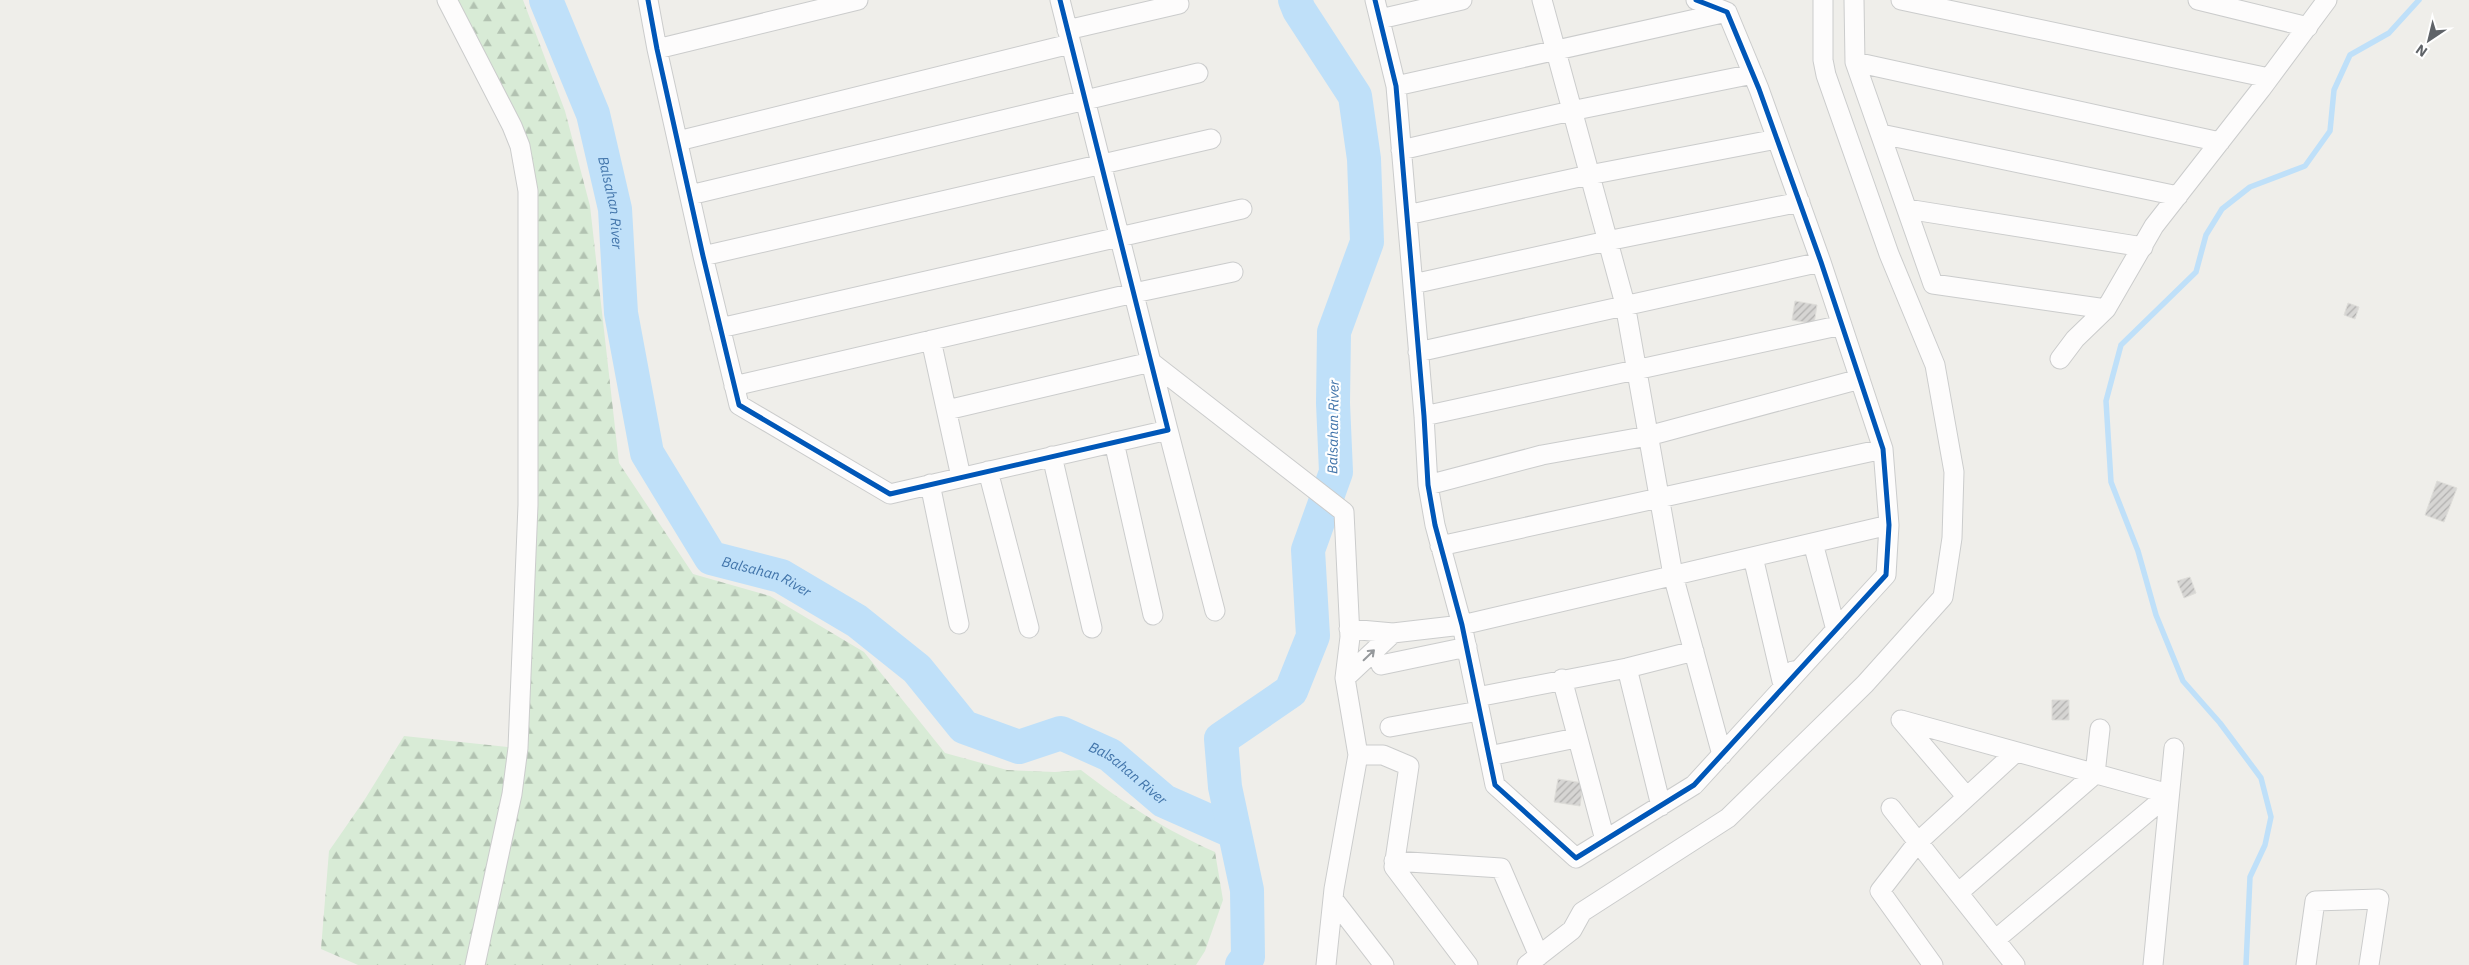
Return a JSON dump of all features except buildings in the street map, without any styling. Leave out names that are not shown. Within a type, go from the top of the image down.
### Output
[{"type":"street","points":[[447,0],[512,126],[520,146],[528,191],[528,505],[518,748],[512,794],[475,965]]},
{"type":"street","points":[[648,0],[703,256],[739,405],[890,494],[1168,430]]},
{"type":"street","points":[[657,49],[858,0]]},
{"type":"street","points":[[1060,0],[1215,611]]},
{"type":"street","points":[[1375,0],[1396,86],[1424,416],[1428,485],[1440,546],[1467,647],[1496,786],[1576,858],[1694,785],[1886,575],[1889,525],[1884,449],[1821,262],[1753,74],[1727,12],[1696,0]]},
{"type":"street","points":[[1380,19],[1462,0]]},
{"type":"street","points":[[1542,0],[1554,51],[1625,304],[1673,576],[1722,755]]},
{"type":"street","points":[[1394,861],[1501,868],[1533,960],[1572,930],[1582,912],[1728,818],[1865,684],[1943,597],[1952,538],[1954,472],[1934,365],[1889,254],[1826,75],[1823,60],[1823,0]]},
{"type":"street","points":[[1854,0],[1855,62],[1933,284],[2106,309]]},
{"type":"street","points":[[1901,0],[2270,78]]},
{"type":"street","points":[[2198,0],[2308,27]]},
{"type":"street","points":[[2060,359],[2075,339],[2106,309],[2154,226],[2270,78],[2327,0]]},
{"type":"street","points":[[678,141],[1069,37],[1180,4]]},
{"type":"street","points":[[1396,86],[1727,12]]},
{"type":"street","points":[[1855,62],[2220,142]]},
{"type":"street","points":[[690,195],[1198,73]]},
{"type":"street","points":[[1401,150],[1571,111],[1753,74]]},
{"type":"street","points":[[1881,134],[2178,196]]},
{"type":"street","points":[[703,256],[1101,166],[1210,139]]},
{"type":"street","points":[[1407,215],[1589,175],[1777,139]]},
{"type":"street","points":[[1413,284],[1607,241],[1800,202]]},
{"type":"street","points":[[720,328],[1242,209]]},
{"type":"street","points":[[1907,209],[2143,248]]},
{"type":"street","points":[[1418,352],[1625,304],[1821,262]]},
{"type":"street","points":[[734,386],[1134,293],[1234,272]]},
{"type":"street","points":[[1424,416],[1842,325]]},
{"type":"street","points":[[931,340],[961,477]]},
{"type":"street","points":[[947,410],[1151,362]]},
{"type":"street","points":[[1151,362],[1276,457],[1344,512],[1349,629],[1345,678],[1358,756],[1333,899],[1326,965]]},
{"type":"street","points":[[1428,485],[1542,455],[1648,436],[1860,380]]},
{"type":"street","points":[[1114,442],[1153,615]]},
{"type":"street","points":[[1440,546],[1884,449]]},
{"type":"street","points":[[1052,456],[1092,628]]},
{"type":"street","points":[[988,471],[1029,628]]},
{"type":"street","points":[[930,484],[959,624]]},
{"type":"street","points":[[1349,629],[1393,633],[1462,625],[1889,525]]},
{"type":"street","points":[[1814,543],[1836,630]]},
{"type":"street","points":[[1753,557],[1782,681],[1836,630]]},
{"type":"street","points":[[1345,678],[1393,633]]},
{"type":"street","points":[[1381,664],[1467,647]]},
{"type":"street","points":[[1390,727],[1478,704],[1562,679],[1627,668],[1694,652]]},
{"type":"street","points":[[1627,668],[1661,806]]},
{"type":"street","points":[[1562,679],[1576,738],[1605,840]]},
{"type":"street","points":[[1966,796],[1901,720],[2169,794]]},
{"type":"street","points":[[1958,893],[2095,774],[2100,729]]},
{"type":"street","points":[[1489,756],[1576,738]]},
{"type":"street","points":[[2153,965],[2174,748]]},
{"type":"street","points":[[1933,965],[1880,891],[1918,842],[2016,752]]},
{"type":"street","points":[[1358,756],[1383,755],[1409,766],[1394,867],[1468,965]]},
{"type":"street","points":[[1995,940],[2169,794]]},
{"type":"street","points":[[1891,808],[2014,965]]},
{"type":"street","points":[[1333,899],[1384,965]]},
{"type":"street","points":[[2306,965],[2315,901],[2379,899],[2369,965]]},
{"type":"green space","points":[[446,0],[523,0],[565,111],[590,206],[619,463],[693,574],[770,596],[864,652],[945,753],[1007,770],[1055,772],[1081,770],[1145,815],[1215,852],[1223,900],[1205,951],[1196,965],[358,965],[321,949],[329,851],[365,799],[404,736],[518,748],[525,173]]},
{"type":"waterway","name":"Balsahan River","points":[[546,0],[593,114],[615,209],[621,313],[647,453],[711,558],[781,576],[857,621],[917,669],[964,727],[1019,747],[1061,733],[1110,755],[1164,801],[1234,832]]},
{"type":"waterway","name":"Balsahan River","points":[[1242,965],[1248,957],[1247,890],[1225,787],[1221,739],[1291,691],[1313,636],[1308,550],[1336,472],[1333,403],[1334,332],[1367,242],[1364,159],[1355,96],[1299,10],[1295,0]]},
{"type":"waterway","points":[[2246,965],[2250,877],[2265,845],[2271,817],[2261,778],[2220,723],[2183,681],[2156,615],[2138,551],[2111,482],[2106,401],[2121,345],[2196,272],[2206,235],[2222,209],[2250,187],[2305,166],[2330,131],[2334,90],[2350,55],[2389,33],[2419,0]]},
{"type":"cycle path","points":[[648,0],[703,256],[739,405],[890,494],[1168,430],[1060,0]]},
{"type":"cycle path","points":[[1375,0],[1396,86],[1424,416],[1428,485],[1435,525],[1462,625],[1495,785],[1576,858],[1694,785],[1886,575],[1889,525],[1883,449],[1821,262],[1759,89],[1727,12],[1696,0]]}]
